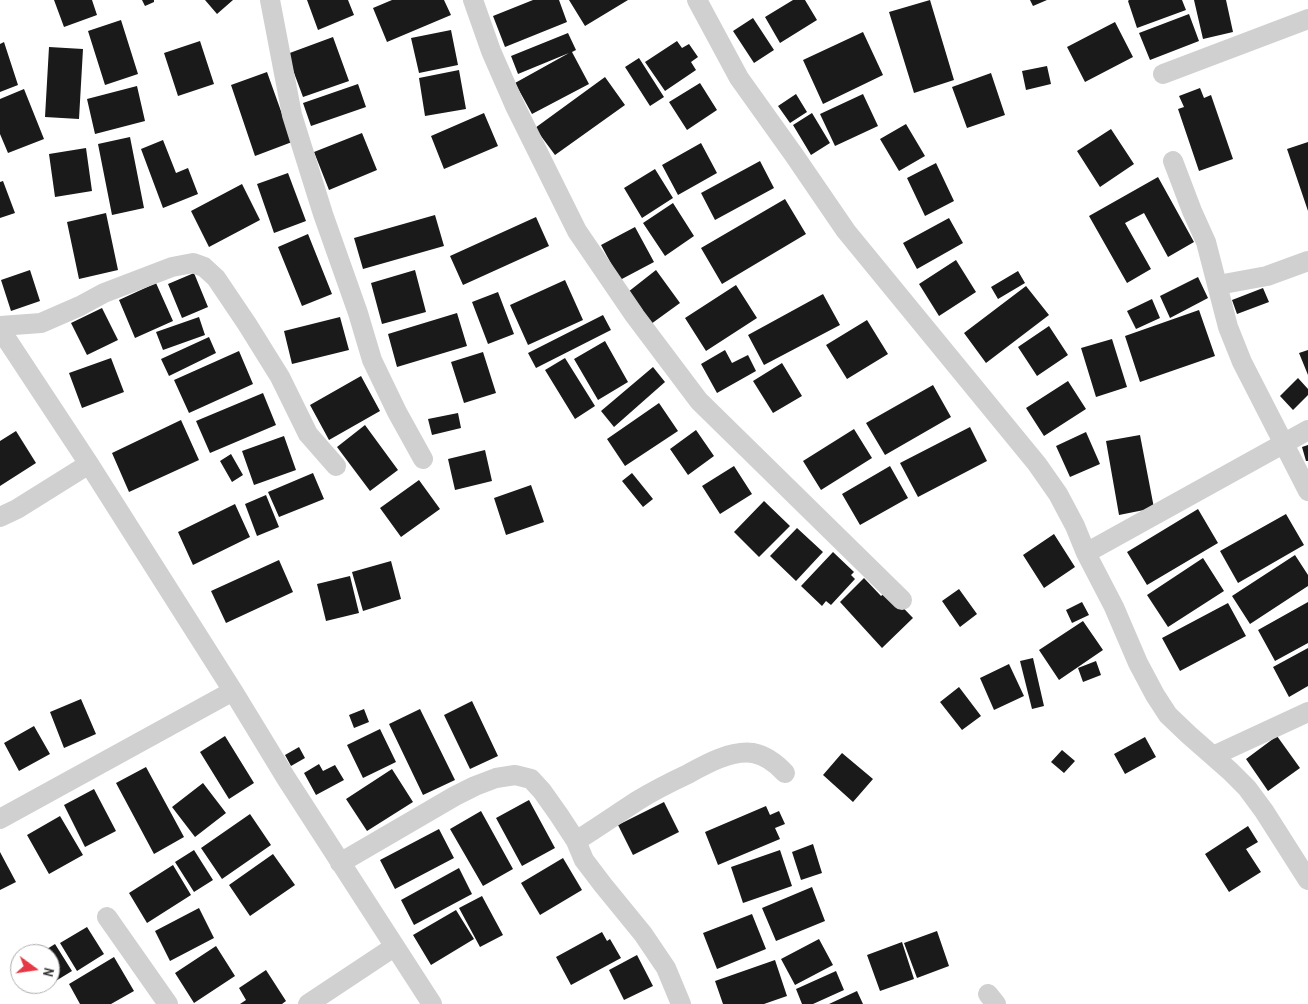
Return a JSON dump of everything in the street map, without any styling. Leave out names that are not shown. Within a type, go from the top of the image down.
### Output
[{"type":"street","points":[[270,0],[292,115],[323,214],[372,360],[397,412],[423,459]]},
{"type":"street","points":[[473,0],[491,51],[515,106],[577,231],[635,316],[699,401],[902,600]]},
{"type":"street","points":[[696,0],[739,78],[846,231],[1037,464],[1058,494],[1114,607],[1138,663],[1168,715],[1247,788],[1308,880]]},
{"type":"street","points":[[1163,74],[1308,19]]},
{"type":"street","points":[[1173,161],[1206,242],[1228,327],[1242,362],[1308,491]]},
{"type":"street","points":[[1218,285],[1267,276],[1308,261]]},
{"type":"street","points":[[336,466],[308,434],[280,377],[247,324],[216,278],[204,267],[193,263],[172,267],[104,293],[41,323],[0,327],[233,691],[340,863],[432,1004]]},
{"type":"street","points":[[1086,553],[1308,430]]},
{"type":"street","points":[[0,517],[17,509],[89,464]]},
{"type":"street","points":[[0,819],[233,691]]},
{"type":"street","points":[[1213,756],[1308,712]]},
{"type":"street","points":[[576,841],[638,800],[703,766],[734,754],[751,753],[765,757],[775,763],[784,773]]},
{"type":"street","points":[[340,863],[462,793],[496,778],[515,775],[531,779],[542,791],[576,841],[584,860],[643,934],[666,968],[682,1004]]},
{"type":"street","points":[[107,917],[168,1004]]},
{"type":"street","points":[[308,1004],[394,947]]},
{"type":"building","points":[[54,0],[92,0],[97,15],[64,27]]},
{"type":"building","points":[[142,0],[154,0],[154,2],[145,6]]},
{"type":"building","points":[[205,0],[233,0],[217,14]]},
{"type":"building","points":[[307,0],[348,0],[354,15],[318,30]]},
{"type":"building","points":[[392,0],[444,0],[451,15],[387,42],[373,8]]},
{"type":"building","points":[[533,0],[559,0],[567,22],[505,47],[493,16]]},
{"type":"building","points":[[569,0],[628,0],[585,26]]},
{"type":"building","points":[[793,0],[805,0],[817,20],[780,43],[765,17]]},
{"type":"building","points":[[930,0],[954,80],[914,93],[889,12]]},
{"type":"building","points":[[1030,0],[1047,0],[1033,6]]},
{"type":"building","points":[[1129,0],[1182,0],[1186,10],[1137,28]]},
{"type":"building","points":[[1194,0],[1226,0],[1233,32],[1203,39]]},
{"type":"building","points":[[1189,14],[1199,41],[1150,60],[1139,33]]},
{"type":"building","points":[[753,18],[774,50],[754,63],[733,31]]},
{"type":"building","points":[[121,20],[138,74],[105,85],[88,31]]},
{"type":"building","points":[[1115,22],[1133,57],[1085,82],[1067,47]]},
{"type":"building","points":[[451,30],[458,65],[419,73],[411,38]]},
{"type":"building","points":[[863,32],[883,75],[823,104],[803,60]]},
{"type":"building","points":[[568,33],[576,50],[572,52],[589,84],[532,114],[515,83],[569,53],[518,74],[511,56]]},
{"type":"building","points":[[333,37],[349,81],[303,97],[287,54]]},
{"type":"building","points":[[200,41],[214,84],[178,96],[164,53]]},
{"type":"building","points":[[677,41],[682,48],[689,44],[698,57],[691,62],[696,70],[665,91],[645,62]]},
{"type":"building","points":[[4,42],[18,85],[0,92],[0,44]]},
{"type":"building","points":[[49,47],[83,49],[79,119],[45,117]]},
{"type":"building","points":[[639,58],[664,97],[650,106],[625,67]]},
{"type":"building","points":[[1047,66],[1051,84],[1026,90],[1022,71]]},
{"type":"building","points":[[459,70],[466,109],[425,116],[419,78]]},
{"type":"building","points":[[267,72],[292,142],[255,156],[231,85]]},
{"type":"building","points":[[991,73],[1005,115],[967,128],[952,87]]},
{"type":"building","points":[[605,77],[625,105],[555,155],[535,128]]},
{"type":"building","points":[[700,83],[717,110],[687,130],[669,102]]},
{"type":"building","points":[[358,84],[366,107],[311,126],[303,103]]},
{"type":"building","points":[[137,86],[145,121],[95,134],[87,99]]},
{"type":"building","points":[[1200,88],[1204,98],[1211,95],[1233,159],[1199,171],[1178,109],[1184,107],[1179,96]]},
{"type":"building","points":[[24,89],[44,139],[8,153],[0,134],[0,99]]},
{"type":"building","points":[[796,94],[807,112],[790,123],[778,106]]},
{"type":"building","points":[[863,94],[878,126],[835,146],[820,114]]},
{"type":"building","points":[[484,113],[498,146],[444,169],[431,136]]},
{"type":"building","points":[[812,113],[830,143],[811,155],[793,125]]},
{"type":"building","points":[[906,124],[925,156],[899,171],[880,139]]},
{"type":"building","points":[[1111,129],[1134,164],[1100,187],[1077,151]]},
{"type":"building","points":[[362,133],[377,170],[329,190],[314,152]]},
{"type":"building","points":[[130,137],[144,208],[112,215],[98,144]]},
{"type":"building","points":[[163,140],[176,173],[188,168],[198,194],[163,208],[141,149]]},
{"type":"building","points":[[1308,142],[1308,211],[1287,149]]},
{"type":"building","points":[[701,143],[717,173],[678,195],[662,165]]},
{"type":"building","points":[[86,148],[92,191],[55,197],[49,154]]},
{"type":"building","points":[[760,161],[774,188],[715,220],[701,193]]},
{"type":"building","points":[[936,163],[954,201],[925,216],[907,178]]},
{"type":"building","points":[[655,169],[673,198],[642,218],[624,188]]},
{"type":"building","points":[[288,173],[306,221],[274,233],[257,184]]},
{"type":"building","points":[[1158,177],[1194,242],[1168,257],[1144,213],[1125,223],[1151,269],[1127,283],[1089,216]]},
{"type":"building","points":[[3,181],[15,213],[0,218],[0,182]]},
{"type":"building","points":[[242,184],[260,220],[209,247],[191,211]]},
{"type":"building","points":[[785,199],[806,234],[722,284],[701,248]]},
{"type":"building","points":[[673,203],[694,236],[665,256],[643,223]]},
{"type":"building","points":[[106,213],[118,270],[79,279],[67,222]]},
{"type":"building","points":[[435,215],[444,246],[363,269],[354,238]]},
{"type":"building","points":[[536,217],[549,246],[463,285],[450,256]]},
{"type":"building","points":[[949,218],[963,243],[917,269],[903,243]]},
{"type":"building","points":[[635,227],[654,262],[620,280],[601,245]]},
{"type":"building","points":[[308,234],[332,294],[302,306],[278,247]]},
{"type":"building","points":[[956,260],[976,292],[939,316],[919,284]]},
{"type":"building","points":[[30,270],[40,301],[11,311],[1,280]]},
{"type":"building","points":[[415,270],[426,312],[382,324],[371,283]]},
{"type":"building","points":[[656,270],[680,303],[651,324],[628,292]]},
{"type":"building","points":[[1018,271],[1025,283],[998,299],[991,287]]},
{"type":"building","points":[[194,273],[208,307],[182,318],[168,284]]},
{"type":"building","points":[[1198,277],[1208,298],[1170,318],[1160,296]]},
{"type":"building","points":[[565,280],[583,320],[528,345],[510,305]]},
{"type":"building","points":[[156,283],[173,321],[135,338],[119,300]]},
{"type":"building","points":[[736,285],[757,318],[706,351],[685,318]]},
{"type":"building","points":[[1026,286],[1049,315],[986,363],[964,333]]},
{"type":"building","points":[[1263,288],[1269,302],[1237,314],[1232,300]]},
{"type":"building","points":[[498,292],[514,334],[488,344],[472,302]]},
{"type":"building","points":[[823,294],[840,325],[764,365],[748,335]]},
{"type":"building","points":[[1152,299],[1160,318],[1136,329],[1127,311]]},
{"type":"building","points":[[102,308],[118,340],[87,355],[71,323]]},
{"type":"building","points":[[1199,310],[1215,356],[1140,382],[1125,336]]},
{"type":"building","points":[[457,313],[467,346],[397,367],[388,334]]},
{"type":"building","points":[[603,315],[611,330],[536,368],[528,353]]},
{"type":"building","points":[[199,317],[205,335],[163,350],[156,332]]},
{"type":"building","points":[[340,317],[349,350],[292,364],[284,331]]},
{"type":"building","points":[[867,320],[888,354],[847,379],[826,345]]},
{"type":"building","points":[[1049,326],[1068,355],[1037,376],[1018,347]]},
{"type":"building","points":[[209,337],[216,353],[169,376],[161,359]]},
{"type":"building","points":[[1112,339],[1127,387],[1096,397],[1081,348]]},
{"type":"building","points":[[605,341],[628,382],[598,400],[574,359]]},
{"type":"building","points":[[725,350],[732,363],[748,355],[756,371],[717,393],[701,364]]},
{"type":"building","points":[[1308,350],[1308,375],[1299,353]]},
{"type":"building","points":[[239,351],[253,384],[189,413],[174,380]]},
{"type":"building","points":[[483,352],[496,393],[464,403],[451,362]]},
{"type":"building","points":[[111,358],[124,392],[82,408],[69,373]]},
{"type":"building","points":[[565,358],[595,406],[575,419],[545,370]]},
{"type":"building","points":[[782,363],[802,396],[773,413],[753,381]]},
{"type":"building","points":[[653,367],[665,382],[614,427],[601,411]]},
{"type":"building","points":[[361,376],[380,411],[329,440],[310,405]]},
{"type":"building","points":[[1298,378],[1308,389],[1308,395],[1293,410],[1280,396]]},
{"type":"building","points":[[1068,381],[1086,409],[1044,436],[1026,408]]},
{"type":"building","points":[[933,385],[951,417],[885,455],[866,423]]},
{"type":"building","points":[[263,393],[276,425],[210,453],[196,421]]},
{"type":"building","points":[[659,403],[678,431],[625,466],[607,439]]},
{"type":"building","points":[[458,413],[461,428],[432,435],[428,419]]},
{"type":"building","points":[[181,420],[199,460],[129,492],[112,453]]},
{"type":"building","points":[[365,425],[398,470],[370,491],[337,447]]},
{"type":"building","points":[[970,427],[987,461],[918,497],[900,463]]},
{"type":"building","points":[[854,429],[872,458],[821,490],[803,461]]},
{"type":"building","points":[[696,430],[714,456],[688,475],[670,449]]},
{"type":"building","points":[[16,431],[36,463],[0,486],[0,441]]},
{"type":"building","points":[[1086,432],[1100,464],[1070,477],[1056,446]]},
{"type":"building","points":[[1140,435],[1154,508],[1119,515],[1106,441]]},
{"type":"building","points":[[284,436],[296,470],[254,485],[242,451]]},
{"type":"building","points":[[1308,445],[1308,461],[1306,461],[1302,447]]},
{"type":"building","points":[[485,450],[492,481],[455,490],[448,459]]},
{"type":"building","points":[[231,454],[243,475],[232,482],[220,461]]},
{"type":"building","points":[[734,466],[752,494],[720,514],[702,486]]},
{"type":"building","points":[[890,466],[908,498],[860,525],[842,494]]},
{"type":"building","points":[[313,473],[324,499],[279,517],[268,492]]},
{"type":"building","points":[[632,473],[653,499],[643,507],[622,481]]},
{"type":"building","points":[[419,480],[440,509],[401,537],[380,508]]},
{"type":"building","points":[[531,485],[544,522],[506,535],[494,498]]},
{"type":"building","points":[[266,495],[279,527],[257,536],[245,504]]},
{"type":"building","points":[[764,501],[790,526],[759,557],[734,532]]},
{"type":"building","points":[[235,504],[250,537],[193,565],[178,532]]},
{"type":"building","points":[[1198,509],[1218,543],[1147,585],[1127,552]]},
{"type":"building","points":[[1286,514],[1304,545],[1238,583],[1220,551]]},
{"type":"building","points":[[797,528],[823,552],[796,581],[770,556]]},
{"type":"building","points":[[1054,534],[1075,567],[1044,588],[1023,555]]},
{"type":"building","points":[[833,552],[854,572],[851,575],[855,579],[831,605],[826,601],[822,606],[801,586]]},
{"type":"building","points":[[1295,555],[1308,575],[1308,586],[1250,624],[1232,596]]},
{"type":"building","points":[[1203,558],[1224,591],[1168,627],[1147,595]]},
{"type":"building","points":[[279,560],[293,592],[226,623],[211,591]]},
{"type":"building","points":[[391,561],[401,599],[363,611],[352,572]]},
{"type":"building","points":[[350,576],[359,613],[326,621],[317,584]]},
{"type":"building","points":[[864,578],[881,596],[887,591],[913,618],[882,648],[840,602]]},
{"type":"building","points":[[959,589],[977,614],[960,627],[942,601]]},
{"type":"building","points":[[1082,602],[1089,615],[1072,623],[1066,610]]},
{"type":"building","points":[[1308,602],[1308,643],[1275,661],[1258,630]]},
{"type":"building","points":[[1228,603],[1246,636],[1180,671],[1162,638]]},
{"type":"building","points":[[1083,621],[1103,650],[1059,680],[1039,650]]},
{"type":"building","points":[[1308,648],[1308,686],[1289,697],[1273,667]]},
{"type":"building","points":[[1033,658],[1044,706],[1032,709],[1020,661]]},
{"type":"building","points":[[1096,661],[1101,675],[1083,682],[1078,668]]},
{"type":"building","points":[[1009,664],[1024,696],[994,710],[980,678]]},
{"type":"building","points":[[959,687],[981,716],[962,730],[940,702]]},
{"type":"building","points":[[81,699],[96,734],[64,748],[50,712]]},
{"type":"building","points":[[472,701],[498,756],[470,769],[444,715]]},
{"type":"building","points":[[364,709],[369,722],[354,728],[349,715]]},
{"type":"building","points":[[420,709],[455,780],[423,795],[389,724]]},
{"type":"building","points":[[34,726],[50,754],[19,771],[4,743]]},
{"type":"building","points":[[380,729],[396,762],[363,778],[347,745]]},
{"type":"building","points":[[225,736],[254,783],[229,799],[200,752]]},
{"type":"building","points":[[1277,736],[1300,768],[1268,791],[1246,759]]},
{"type":"building","points":[[1145,737],[1156,757],[1125,774],[1114,754]]},
{"type":"building","points":[[299,747],[305,758],[291,766],[285,755]]},
{"type":"building","points":[[1062,750],[1075,761],[1064,773],[1051,762]]},
{"type":"building","points":[[842,753],[873,779],[853,802],[823,775]]},
{"type":"building","points":[[319,764],[323,771],[335,765],[344,780],[316,795],[304,773]]},
{"type":"building","points":[[146,767],[184,837],[154,854],[116,783]]},
{"type":"building","points":[[392,769],[413,802],[367,831],[346,799]]},
{"type":"building","points":[[203,783],[226,813],[195,837],[172,807]]},
{"type":"building","points":[[94,789],[116,831],[85,847],[64,805]]},
{"type":"building","points":[[529,800],[555,848],[522,866],[496,818]]},
{"type":"building","points":[[664,802],[679,832],[633,855],[618,825]]},
{"type":"building","points":[[766,806],[770,815],[779,811],[785,824],[775,828],[780,839],[718,865],[705,832]]},
{"type":"building","points":[[481,811],[513,869],[483,886],[450,829]]},
{"type":"building","points":[[250,814],[271,845],[222,879],[201,848]]},
{"type":"building","points":[[60,816],[83,855],[49,874],[27,835]]},
{"type":"building","points":[[1248,826],[1258,842],[1246,849],[1261,872],[1229,892],[1205,854]]},
{"type":"building","points":[[439,829],[454,858],[395,889],[380,860]]},
{"type":"building","points":[[813,844],[822,873],[801,880],[792,852]]},
{"type":"building","points":[[194,850],[213,880],[194,892],[175,862]]},
{"type":"building","points":[[780,850],[792,886],[743,903],[731,867]]},
{"type":"building","points":[[0,852],[16,882],[0,890]]},
{"type":"building","points":[[273,854],[295,885],[250,916],[229,885]]},
{"type":"building","points":[[563,858],[582,890],[540,915],[521,883]]},
{"type":"building","points":[[173,865],[191,895],[147,923],[129,893]]},
{"type":"building","points":[[459,868],[472,894],[414,925],[401,900]]},
{"type":"building","points":[[812,887],[825,921],[776,941],[762,908]]},
{"type":"building","points":[[482,896],[503,935],[480,947],[459,908]]},
{"type":"building","points":[[199,908],[214,938],[170,961],[155,931]]},
{"type":"building","points":[[456,910],[474,939],[431,965],[413,935]]},
{"type":"building","points":[[752,914],[766,949],[717,969],[703,933]]},
{"type":"building","points":[[87,927],[104,954],[77,971],[60,943]]},
{"type":"building","points":[[937,931],[949,966],[917,978],[904,943]]},
{"type":"building","points":[[602,932],[607,941],[610,939],[621,958],[571,985],[556,957]]},
{"type":"building","points":[[819,939],[833,965],[795,985],[781,959]]},
{"type":"building","points":[[902,942],[914,979],[880,991],[867,955]]},
{"type":"building","points":[[216,946],[235,976],[194,1003],[175,973]]},
{"type":"building","points":[[60,952],[72,971],[60,978]]},
{"type":"building","points":[[637,955],[653,986],[624,1000],[609,970]]},
{"type":"building","points":[[114,957],[134,991],[111,1004],[80,1004],[69,984]]},
{"type":"building","points":[[775,960],[787,996],[764,1004],[723,1004],[715,981]]},
{"type":"building","points":[[266,970],[286,1001],[282,1004],[240,1004],[246,1000],[239,988]]},
{"type":"building","points":[[836,971],[844,990],[813,1004],[802,1004],[796,989]]},
{"type":"building","points":[[857,991],[863,1004],[829,1004]]}]
